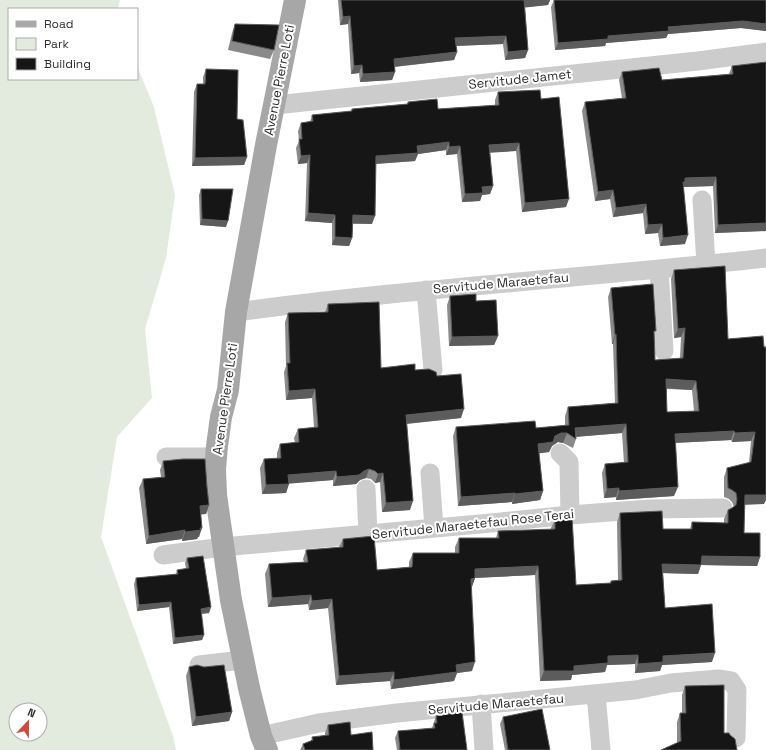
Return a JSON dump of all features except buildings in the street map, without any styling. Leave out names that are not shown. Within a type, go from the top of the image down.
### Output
[{"type":"main road","name":"Avenue Pierre Loti","points":[[264,743],[242,659],[231,600],[216,495],[216,458],[221,417],[228,390],[236,312],[295,0]]},
{"type":"street","name":"Servitude Jamet","points":[[275,105],[698,61],[766,52]]},
{"type":"street","points":[[702,200],[706,264]]},
{"type":"street","name":"Servitude Maraetefau","points":[[236,312],[321,300],[659,270],[766,258]]},
{"type":"street","points":[[659,270],[664,351]]},
{"type":"street","points":[[426,290],[433,370]]},
{"type":"street","points":[[560,453],[569,462],[570,515]]},
{"type":"street","points":[[166,458],[216,458]]},
{"type":"street","points":[[430,473],[434,528]]},
{"type":"street","points":[[366,490],[368,534]]},
{"type":"street","name":"Servitude Maraetefau Rose Terai","points":[[163,555],[223,547],[570,515],[649,509],[723,508]]},
{"type":"street","points":[[199,665],[242,659]]},
{"type":"street","name":"Servitude Maraetefau","points":[[264,743],[319,723],[481,704],[635,690],[671,683],[718,679],[731,681],[737,690],[736,738]]},
{"type":"street","points":[[596,694],[601,750]]},
{"type":"street","points":[[481,704],[484,750]]},
{"type":"green space","points":[[0,0],[120,0],[118,8],[8,8],[8,80],[138,80],[138,68],[154,107],[175,195],[166,258],[145,329],[152,398],[117,437],[101,537],[173,736],[176,750],[0,750]]}]
